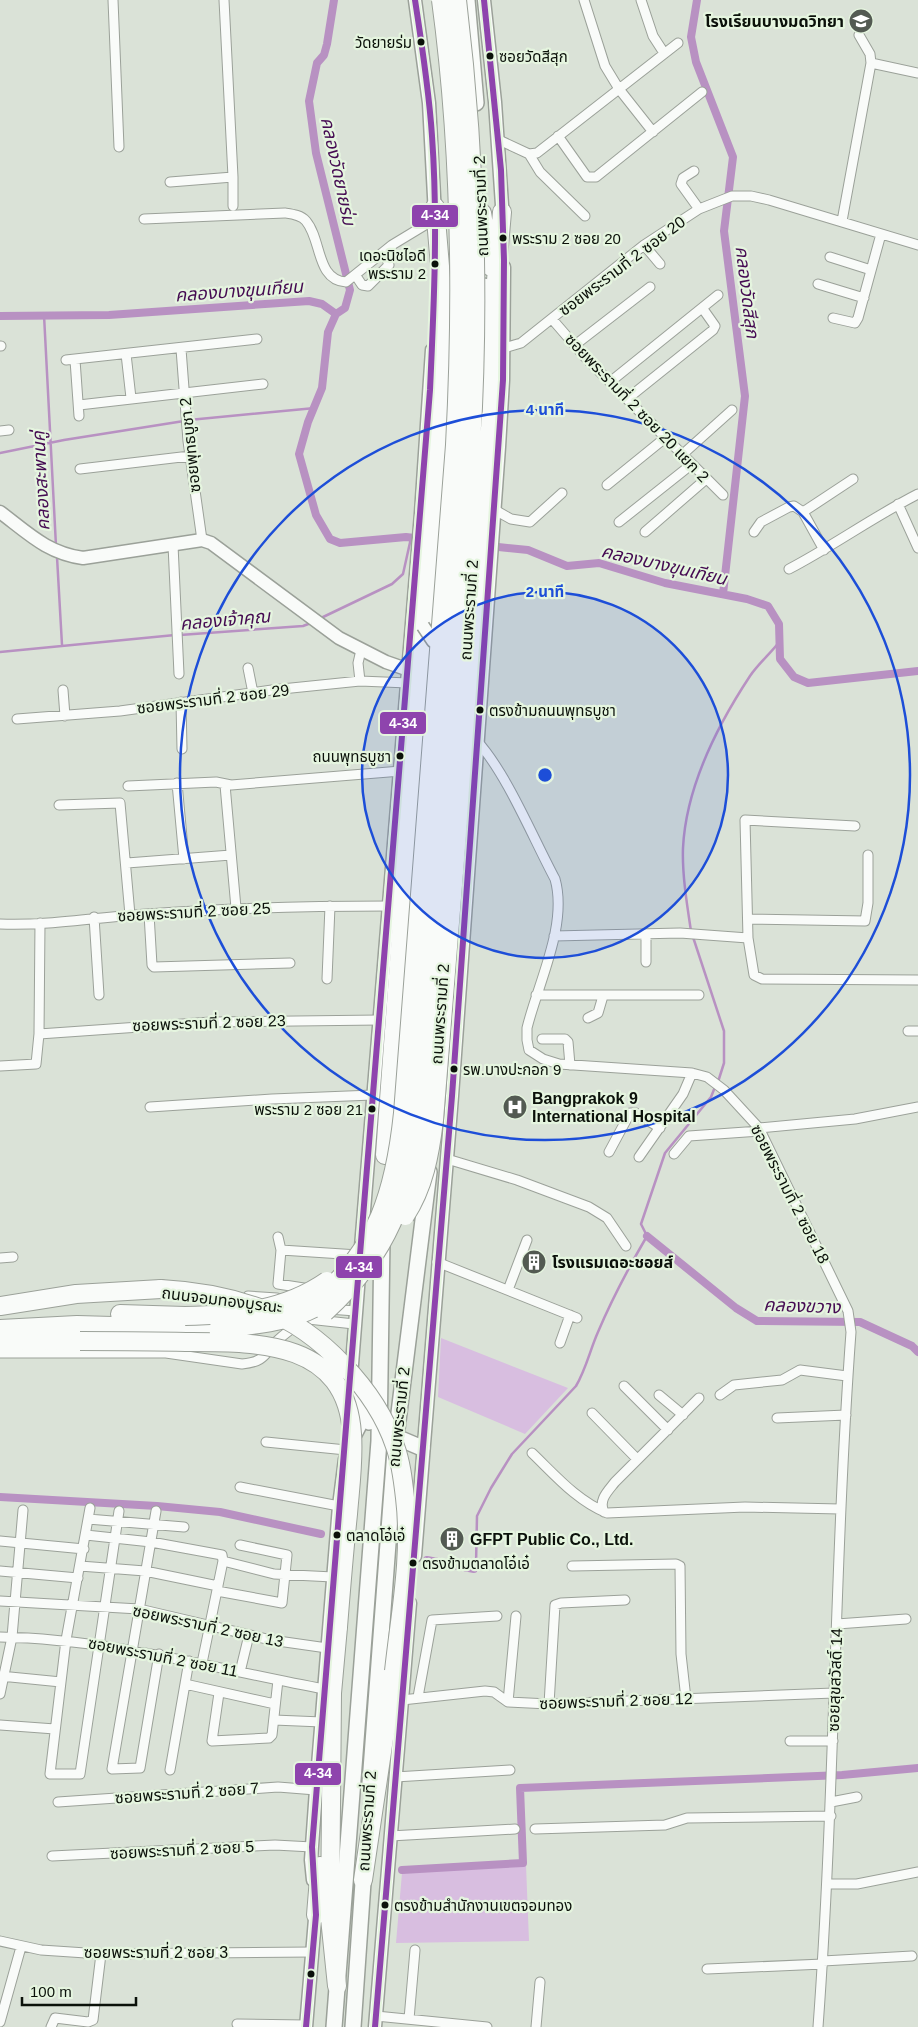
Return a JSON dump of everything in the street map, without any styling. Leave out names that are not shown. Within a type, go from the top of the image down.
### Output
[{"type":"highway","points":[[359,1263],[386,1202],[395,1171],[401,1136],[455,445],[460,322],[460,217],[453,109],[441,0]]},
{"type":"highway","points":[[359,1263],[387,1234],[401,1204],[410,1172],[416,1137],[471,446],[476,322],[475,217],[467,84],[457,0]]},
{"type":"highway","points":[[442,290],[455,208]]},
{"type":"highway","points":[[359,1263],[396,1231],[413,1202],[426,1168],[432,1138],[491,416],[495,292],[502,212]]},
{"type":"highway","points":[[320,1301],[350,1288],[373,1220],[383,1174],[439,412],[442,290],[435,213]]},
{"type":"highway","points":[[482,213],[495,292]]},
{"type":"highway","points":[[0,1319],[84,1314],[185,1316],[242,1314],[276,1306],[317,1288],[335,1276],[350,1262],[371,1235],[386,1201],[396,1153],[408,1019],[430,694]]},
{"type":"highway","points":[[0,1328],[77,1325],[218,1330],[290,1320],[310,1312],[356,1281],[385,1251],[397,1231],[416,1183],[424,1125],[432,1021],[442,824],[461,701]]},
{"type":"highway","points":[[0,1308],[76,1294],[122,1290],[162,1289],[199,1291],[266,1310],[292,1323],[320,1343],[344,1366],[379,1412],[395,1445],[402,1472],[406,1514],[406,1548],[394,1671],[363,1880]]},
{"type":"highway","points":[[0,1340],[218,1342],[271,1345],[307,1358],[332,1381],[347,1408],[352,1433],[352,1464],[338,1627],[328,1691],[316,1915]]},
{"type":"highway","points":[[328,1691],[330,1918],[337,1986]]},
{"type":"main road","points":[[306,2026],[316,1915],[312,1874],[312,1847],[316,1790],[322,1722],[328,1691],[327,1648],[339,1506],[346,1450],[354,1324],[422,513],[432,347],[435,213],[429,102],[415,0]]},
{"type":"main road","name":"ถนนพระรามที่ 2","points":[[334,2027],[379,1441],[386,1152],[408,894],[430,694],[445,509],[455,341],[455,208],[443,57],[435,0]]},
{"type":"main road","name":"ถนนพระรามที่ 2","points":[[353,2027],[396,1437],[428,1181],[441,1025],[448,861],[476,514],[485,344],[482,213],[467,0]]},
{"type":"main road","name":"ถนนพระรามที่ 2","points":[[375,2021],[447,1159],[494,514],[504,348],[502,212],[498,140],[484,0]]},
{"type":"main road","points":[[0,512],[60,554],[83,558],[202,540],[223,550],[305,615],[326,629],[408,676]]},
{"type":"main road","points":[[423,626],[433,641],[447,647],[461,644],[474,632]]},
{"type":"main road","points":[[346,1450],[365,1416],[380,1383]]},
{"type":"main road","points":[[350,1390],[379,1441]]},
{"type":"main road","points":[[396,1437],[422,1448]]},
{"type":"street","points":[[112,0],[118,147]]},
{"type":"street","points":[[224,0],[233,206]]},
{"type":"street","points":[[584,0],[602,60],[619,89],[653,132]]},
{"type":"street","points":[[641,0],[653,36],[664,53]]},
{"type":"street","points":[[842,221],[870,63],[870,54],[859,35]]},
{"type":"street","points":[[498,140],[529,154],[537,153],[678,43]]},
{"type":"street","points":[[870,63],[918,73]]},
{"type":"street","points":[[558,136],[587,177],[596,177],[702,92]]},
{"type":"street","points":[[529,154],[540,172],[585,216]]},
{"type":"street","points":[[694,171],[683,178],[681,184],[699,209]]},
{"type":"street","points":[[170,182],[233,177]]},
{"type":"street","name":"ซอยพระรามที่ 2 ซอย 20","points":[[504,348],[522,343],[644,245],[699,209],[720,199],[732,196],[751,196],[769,200],[918,245]]},
{"type":"street","points":[[144,219],[285,213],[298,215],[306,221],[327,273],[337,281],[346,282],[435,213]]},
{"type":"street","points":[[833,318],[855,323],[864,298],[881,234]]},
{"type":"street","points":[[644,245],[660,264]]},
{"type":"street","points":[[354,277],[362,285],[368,286],[389,265],[384,252]]},
{"type":"street","points":[[830,257],[871,270]]},
{"type":"street","points":[[818,284],[864,298]]},
{"type":"street","points":[[575,345],[650,287]]},
{"type":"street","points":[[610,382],[718,295]]},
{"type":"street","points":[[628,399],[713,330],[714,322],[703,309]]},
{"type":"street","name":"ซอยพระรามที่ 2 ซอย 20 แยก 2","points":[[552,319],[610,382],[724,496]]},
{"type":"street","points":[[66,360],[257,339]]},
{"type":"street","name":"ซอยพุทธบูชา 2","points":[[181,348],[190,456],[202,540]]},
{"type":"street","points":[[126,354],[131,398]]},
{"type":"street","points":[[75,360],[79,416]]},
{"type":"street","points":[[79,405],[263,384]]},
{"type":"street","points":[[683,454],[732,410]]},
{"type":"street","points":[[607,485],[665,438]]},
{"type":"street","points":[[80,469],[190,456]]},
{"type":"street","points":[[620,522],[692,464]]},
{"type":"street","points":[[645,532],[706,479]]},
{"type":"street","points":[[803,512],[854,479]]},
{"type":"street","points":[[494,514],[530,522],[562,493]]},
{"type":"street","points":[[789,569],[918,494]]},
{"type":"street","points":[[898,504],[918,548]]},
{"type":"street","points":[[754,532],[761,522],[794,506],[803,512],[824,550]]},
{"type":"street","points":[[173,545],[180,674]]},
{"type":"street","points":[[360,681],[358,663],[361,650]]},
{"type":"street","points":[[248,668],[254,693]]},
{"type":"street","name":"ซอยพระรามที่ 2 ซอย 29","points":[[17,719],[64,716],[408,676]]},
{"type":"street","points":[[63,690],[64,716]]},
{"type":"street","points":[[181,702],[182,749]]},
{"type":"street","name":"ซอยพระรามที่ 2 ซอย 18","points":[[477,741],[486,751],[555,879],[558,903],[554,936],[528,1028],[527,1040],[530,1050],[543,1059],[570,1065],[692,1073],[707,1077],[724,1090],[760,1130],[848,1311],[851,1332]]},
{"type":"street","points":[[128,786],[216,782],[225,784],[401,771]]},
{"type":"street","points":[[177,783],[184,859]]},
{"type":"street","points":[[225,784],[236,908]]},
{"type":"street","points":[[59,805],[120,803],[127,863],[130,915]]},
{"type":"street","points":[[855,826],[745,820],[748,938],[754,975],[757,978],[918,980]]},
{"type":"street","points":[[127,863],[231,855]]},
{"type":"street","points":[[748,919],[865,922],[868,903],[868,855]]},
{"type":"street","points":[[327,979],[330,906]]},
{"type":"street","name":"ซอยพระรามที่ 2 ซอย 25","points":[[0,924],[40,924],[94,917],[236,908],[389,906]]},
{"type":"street","points":[[149,914],[152,965],[154,967],[290,963]]},
{"type":"street","points":[[94,917],[99,995]]},
{"type":"street","points":[[0,1066],[36,1064],[39,1034],[40,924]]},
{"type":"street","points":[[554,936],[696,934],[748,938]]},
{"type":"street","points":[[646,935],[646,962]]},
{"type":"street","points":[[536,995],[699,995]]},
{"type":"street","points":[[588,1018],[598,1013],[603,996]]},
{"type":"street","name":"ซอยพระรามที่ 2 ซอย 23","points":[[39,1034],[211,1022],[380,1020]]},
{"type":"street","points":[[908,1031],[918,1032]]},
{"type":"street","points":[[542,1040],[565,1039],[568,1042],[570,1065]]},
{"type":"street","points":[[639,1157],[683,1094],[692,1073]]},
{"type":"street","points":[[150,1107],[374,1095]]},
{"type":"street","points":[[674,1154],[689,1136],[856,1119],[918,1107]]},
{"type":"street","points":[[609,1152],[630,1113],[636,1113],[660,1128]]},
{"type":"street","points":[[447,1159],[517,1180],[589,1207],[607,1218],[626,1246]]},
{"type":"street","points":[[278,1237],[281,1250],[278,1284],[320,1301],[340,1298],[356,1305]]},
{"type":"street","points":[[508,1290],[527,1240]]},
{"type":"street","points":[[281,1250],[359,1263]]},
{"type":"street","points":[[0,1258],[13,1257]]},
{"type":"street","points":[[437,1262],[573,1317],[560,1343]]},
{"type":"street","name":"ถนนจอมทองบูรณะ","points":[[0,1300],[124,1283],[191,1286],[261,1299],[306,1297],[320,1301]]},
{"type":"street","name":"ถนนจอมทองบูรณะ","points":[[0,1308],[95,1296],[151,1292],[199,1295],[263,1307],[356,1305]]},
{"type":"street","points":[[0,1352],[166,1353],[242,1364],[254,1363],[264,1357],[276,1342],[308,1319],[354,1324]]},
{"type":"street","name":"ซอยสุขสวัสดิ์ 14","points":[[818,2027],[831,1816],[840,1509],[851,1332]]},
{"type":"street","points":[[720,1395],[734,1385],[782,1380],[800,1370],[847,1376]]},
{"type":"street","points":[[624,1386],[668,1430]]},
{"type":"street","points":[[660,1395],[683,1415]]},
{"type":"street","points":[[604,1512],[602,1508],[604,1496],[637,1459],[699,1398]]},
{"type":"street","points":[[592,1413],[637,1459]]},
{"type":"street","points":[[777,1418],[846,1415]]},
{"type":"street","points":[[266,1442],[346,1450]]},
{"type":"street","points":[[532,1453],[580,1498],[593,1508],[604,1512],[745,1507],[840,1509]]},
{"type":"street","points":[[240,1487],[339,1506]]},
{"type":"street","points":[[90,1508],[66,1640],[50,1774],[80,1774],[100,1644],[109,1568],[119,1511]]},
{"type":"street","points":[[0,1694],[2,1676],[12,1637],[23,1510]]},
{"type":"street","points":[[156,1511],[131,1648],[112,1769],[140,1768],[159,1654]]},
{"type":"street","points":[[88,1519],[184,1527]]},
{"type":"street","points":[[86,1535],[151,1542],[222,1555],[223,1561],[202,1664]]},
{"type":"street","points":[[0,1541],[84,1548]]},
{"type":"street","points":[[80,1566],[145,1571],[280,1604],[288,1557],[286,1553],[240,1545]]},
{"type":"street","points":[[223,1561],[284,1574],[333,1578]]},
{"type":"street","points":[[572,1566],[676,1564],[680,1566],[681,1654],[686,1699]]},
{"type":"street","points":[[0,1571],[78,1578]]},
{"type":"street","points":[[549,1704],[556,1605],[561,1603],[625,1600]]},
{"type":"street","name":"ซอยพระรามที่ 2 ซอย 13","points":[[0,1601],[138,1609],[285,1643],[327,1648]]},
{"type":"street","points":[[418,1697],[432,1620],[497,1616]]},
{"type":"street","points":[[508,1702],[516,1616]]},
{"type":"street","points":[[836,1624],[906,1619]]},
{"type":"street","points":[[240,1672],[249,1635]]},
{"type":"street","name":"ซอยพระรามที่ 2 ซอย 11","points":[[0,1637],[66,1640],[131,1648],[328,1691]]},
{"type":"street","points":[[170,1770],[189,1661]]},
{"type":"street","points":[[2,1676],[60,1682]]},
{"type":"street","points":[[219,1693],[212,1741],[269,1738],[272,1735],[278,1680]]},
{"type":"street","points":[[185,1684],[275,1704]]},
{"type":"street","name":"ซอยพระรามที่ 2 ซอย 12","points":[[402,1700],[485,1691],[494,1692],[508,1702],[549,1704],[834,1693]]},
{"type":"street","points":[[274,1720],[322,1722]]},
{"type":"street","points":[[0,1724],[55,1730]]},
{"type":"street","points":[[790,1741],[833,1740]]},
{"type":"street","points":[[395,1778],[510,1770]]},
{"type":"street","name":"ซอยพระรามที่ 2 ซอย 7","points":[[58,1802],[278,1787],[316,1790]]},
{"type":"street","points":[[831,1802],[857,1797]]},
{"type":"street","points":[[535,1829],[665,1825],[687,1818],[831,1816]]},
{"type":"street","points":[[390,1836],[515,1829]]},
{"type":"street","name":"ซอยพระรามที่ 2 ซอย 5","points":[[52,1856],[275,1845],[312,1847]]},
{"type":"street","points":[[827,1884],[857,1884],[918,1872]]},
{"type":"street","name":"ซอยพระรามที่ 2 ซอย 3","points":[[0,1941],[21,1947],[101,1954],[313,1952]]},
{"type":"street","points":[[0,2022],[21,1947]]},
{"type":"street","points":[[409,2019],[415,1950]]},
{"type":"street","points":[[51,2027],[55,2018],[88,2022],[94,2020],[101,1954]]},
{"type":"street","points":[[707,1969],[912,1956]]},
{"type":"street","points":[[536,2027],[540,1982]]},
{"type":"street","points":[[375,2021],[409,2019],[487,2027]]},
{"type":"street","points":[[237,2024],[306,2026]]},
{"type":"shaded area","points":[[441,1338],[568,1388],[525,1434],[438,1397]]},
{"type":"shaded area","points":[[526,1865],[529,1941],[396,1943],[402,1873]]},
{"type":"waterway","name":"คลองวัดยายร่ม","points":[[334,0],[327,44],[324,55],[317,63],[309,101],[316,153],[350,290],[345,308],[336,314]]},
{"type":"waterway","name":"คลองวัดสีสุก","points":[[697,0],[691,37],[696,62],[733,157],[724,231],[745,396],[723,594]]},
{"type":"waterway","name":"คลองบางขุนเทียน","points":[[0,316],[109,315],[309,301],[322,304],[336,314],[328,332],[322,388],[308,422],[299,454],[316,515],[330,539],[340,543],[406,537],[423,539]]},
{"type":"waterway","name":"คลองสะพานคู่","points":[[44,315],[56,546]]},
{"type":"waterway","points":[[189,420],[315,408]]},
{"type":"waterway","points":[[0,453],[64,440],[184,421]]},
{"type":"waterway","name":"คลองเจ้าคุณ","points":[[321,618],[392,584],[403,574],[411,538]]},
{"type":"waterway","name":"คลองบางขุนเทียน","points":[[489,546],[528,550],[567,566],[599,563],[665,583],[747,599],[768,606],[779,624],[780,659],[794,677],[808,683],[918,671]]},
{"type":"waterway","name":"คลองสะพานคู่","points":[[57,557],[62,645]]},
{"type":"waterway","name":"คลองเจ้าคุณ","points":[[180,635],[303,626],[311,623]]},
{"type":"waterway","name":"คลองเจ้าคุณ","points":[[0,652],[175,635]]},
{"type":"waterway","points":[[691,931],[686,900],[683,858],[685,825],[690,802],[705,758],[726,715],[754,671],[780,641]]},
{"type":"waterway","points":[[693,937],[724,1031],[724,1063],[718,1082]]},
{"type":"waterway","points":[[476,1565],[477,1516],[491,1488],[512,1454],[576,1386],[609,1307],[647,1236],[641,1224],[665,1153],[711,1097],[715,1087]]},
{"type":"waterway","name":"คลองขวาง","points":[[647,1236],[736,1308],[757,1321],[860,1322],[912,1346],[918,1352]]},
{"type":"waterway","points":[[0,1497],[157,1506],[220,1512],[321,1534]]},
{"type":"waterway","points":[[427,1560],[474,1569],[476,1565]]},
{"type":"waterway","points":[[402,1870],[523,1863],[520,1788],[842,1775],[918,1768]]},
{"type":"transit line","name":"4-34","points":[[306,2027],[316,1915],[312,1847],[430,390],[435,263],[434,168],[429,102],[415,0]]},
{"type":"transit line","name":"4-34","points":[[375,2027],[452,1096],[503,380],[504,260],[501,170],[484,0]]},
{"type":"place","name":"โรงเรียนบางมดวิทยา","points":[[861,21]]},
{"type":"place","name":"วัดยายร่ม","points":[[421,42]]},
{"type":"place","name":"ซอยวัดสีสุก","points":[[490,56]]},
{"type":"place","name":"พระราม 2 ซอย 20","points":[[503,238]]},
{"type":"place","name":"เดอะนิชไอดี พระราม 2","points":[[435,264]]},
{"type":"place","name":"ตรงข้ามถนนพุทธบูชา","points":[[480,710]]},
{"type":"place","name":"ถนนพุทธบูชา","points":[[400,756]]},
{"type":"place","name":"รพ.บางปะกอก 9","points":[[454,1069]]},
{"type":"place","name":"Bangprakok 9 International Hospital","points":[[515,1107]]},
{"type":"place","name":"พระราม 2 ซอย 21","points":[[372,1109]]},
{"type":"place","name":"โรงแรมเดอะชอยส์","points":[[534,1262]]},
{"type":"place","name":"ตลาดโอ๋เอ๋","points":[[337,1535]]},
{"type":"place","name":"GFPT Public Co., Ltd.","points":[[452,1539]]},
{"type":"place","name":"ตรงข้ามตลาดโอ๋เอ๋","points":[[413,1563]]},
{"type":"place","name":"ตรงข้ามสำนักงานเขตจอมทอง","points":[[385,1905]]}]
